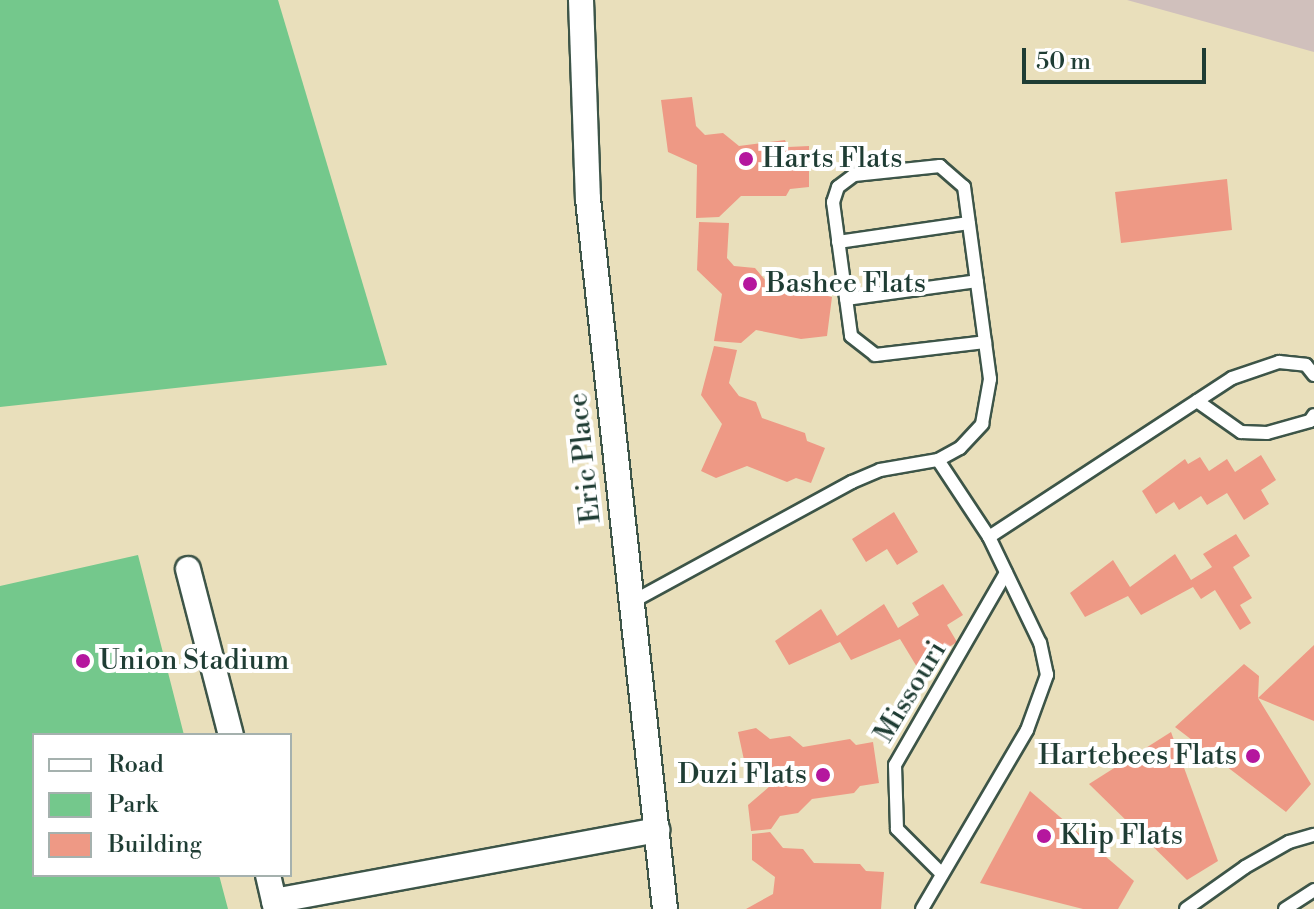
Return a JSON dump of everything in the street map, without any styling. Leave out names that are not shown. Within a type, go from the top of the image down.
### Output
[{"type":"street","name":"Eric Place","points":[[581,0],[588,199],[665,909]]},
{"type":"street","points":[[188,569],[230,733]]},
{"type":"street","points":[[268,877],[275,905],[657,830]]},
{"type":"lane","points":[[630,603],[852,482],[880,470],[938,460],[960,448],[982,424],[990,404],[985,342],[964,187],[940,166],[854,175],[838,187],[833,202],[851,336],[875,355],[985,342]]},
{"type":"lane","points":[[838,242],[969,223]]},
{"type":"lane","points":[[846,299],[977,281]]},
{"type":"lane","points":[[989,537],[1232,378],[1279,362],[1306,365],[1314,375]]},
{"type":"lane","points":[[1197,401],[1241,432],[1267,433],[1310,421],[1314,415]]},
{"type":"lane","points":[[922,909],[1027,730],[1047,675],[1040,643],[989,537],[938,460]]},
{"type":"lane","name":"Missouri","points":[[942,874],[897,829],[895,765],[1006,573]]},
{"type":"lane","points":[[1186,909],[1245,867],[1289,842],[1314,835]]},
{"type":"lane","points":[[1285,909],[1314,890]]},
{"type":"shaded area","points":[[1127,0],[1314,0],[1314,52]]},
{"type":"green space","points":[[0,0],[278,0],[387,365],[0,407]]},
{"type":"green space","name":"Union Stadium","points":[[138,555],[183,733],[32,733],[32,877],[220,877],[228,909],[0,909],[0,586]]},
{"type":"building","name":"Harts Flats","points":[[692,97],[696,126],[705,135],[723,133],[739,146],[785,140],[788,147],[809,146],[809,187],[790,189],[786,196],[741,196],[719,217],[696,218],[697,165],[668,152],[661,100]]},
{"type":"building","points":[[1227,179],[1232,230],[1121,243],[1115,192]]},
{"type":"building","name":"Bashee Flats","points":[[699,222],[729,223],[727,258],[734,266],[755,268],[766,281],[832,297],[827,336],[801,339],[756,330],[741,343],[714,341],[722,294],[697,270]]},
{"type":"building","points":[[714,346],[737,350],[729,383],[739,396],[756,402],[762,418],[805,433],[807,441],[825,448],[811,483],[796,478],[787,482],[747,466],[716,478],[701,471],[722,424],[701,395]]},
{"type":"building","points":[[1261,455],[1276,480],[1261,490],[1269,504],[1244,520],[1227,493],[1207,505],[1201,496],[1179,510],[1174,502],[1156,514],[1142,491],[1185,459],[1188,464],[1200,457],[1209,471],[1227,459],[1235,472]]},
{"type":"building","points":[[894,512],[918,552],[897,565],[887,549],[866,562],[852,539]]},
{"type":"building","points":[[1236,534],[1250,556],[1233,567],[1252,598],[1240,605],[1251,623],[1240,630],[1215,590],[1201,599],[1193,587],[1141,615],[1128,596],[1085,617],[1070,593],[1113,560],[1130,587],[1175,554],[1191,580],[1212,567],[1203,554]]},
{"type":"building","points":[[943,584],[963,615],[947,625],[957,642],[917,667],[900,639],[851,660],[840,642],[789,665],[775,641],[821,609],[837,636],[884,604],[898,628],[919,615],[912,603]]},
{"type":"building","points":[[1314,645],[1314,721],[1258,698]]},
{"type":"building","name":"Hartebees Flats","points":[[1244,664],[1259,676],[1258,698],[1311,784],[1286,812],[1175,727]]},
{"type":"building","name":"Duzi Flats","points":[[756,728],[770,739],[790,736],[803,747],[850,739],[856,745],[873,742],[879,783],[860,786],[854,793],[812,799],[798,813],[780,816],[771,829],[751,831],[748,805],[770,786],[768,768],[744,760],[738,732]]},
{"type":"building","points":[[1171,732],[1218,861],[1187,880],[1089,784]]},
{"type":"building","name":"Klip Flats","points":[[1030,791],[1134,881],[1118,909],[1083,909],[980,883]]},
{"type":"building","points":[[770,832],[783,848],[803,849],[814,863],[860,864],[866,871],[884,872],[881,909],[746,909],[773,894],[775,877],[752,860],[752,834]]},
{"type":"place","name":"Harts Flats","points":[[746,159]]},
{"type":"place","name":"Bashee Flats","points":[[750,284]]},
{"type":"place","name":"Union Stadium","points":[[83,661]]},
{"type":"place","name":"Hartebees Flats","points":[[1253,756]]},
{"type":"place","name":"Duzi Flats","points":[[823,775]]},
{"type":"place","name":"Klip Flats","points":[[1044,836]]}]
